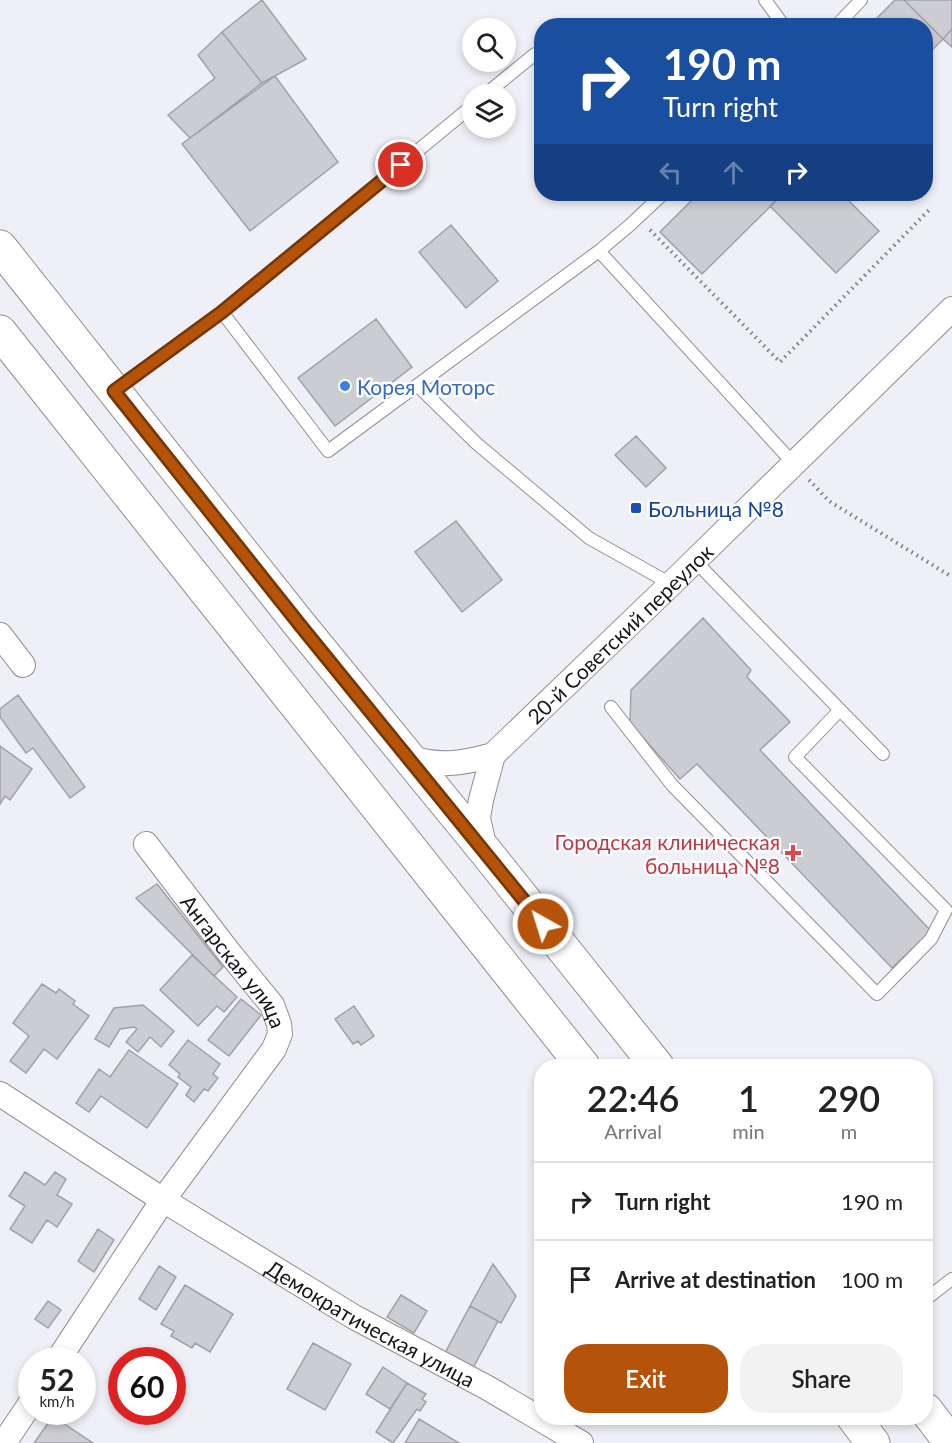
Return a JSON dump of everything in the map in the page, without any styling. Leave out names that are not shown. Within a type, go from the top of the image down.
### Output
[{"type":"main road","points":[[0,247],[406,757],[486,852],[651,1059]]},
{"type":"main road","points":[[0,332],[577,1059]]},
{"type":"main road","points":[[933,1419],[951,1443]]},
{"type":"main road","points":[[859,1425],[873,1443]]},
{"type":"street","name":"20-й Советский переулок","points":[[493,755],[672,584],[952,309]]},
{"type":"street","points":[[0,635],[23,665]]},
{"type":"street","points":[[406,757],[442,764],[464,763],[493,755]]},
{"type":"street","points":[[486,852],[478,818],[493,755]]},
{"type":"street","name":"Ангарская улица","points":[[146,844],[226,950],[272,1005],[278,1016],[280,1034],[274,1049],[163,1200]]},
{"type":"street","name":"Демократическая улица","points":[[0,1094],[163,1200],[354,1317],[478,1383],[534,1416]]},
{"type":"street","points":[[67,1347],[163,1200]]},
{"type":"street","points":[[4,1443],[18,1422]]},
{"type":"street","name":"Демократическая улица","points":[[549,1425],[580,1443]]},
{"type":"lane","points":[[765,0],[778,18]]},
{"type":"lane","points":[[844,18],[861,0]]},
{"type":"lane","points":[[498,84],[534,55]]},
{"type":"lane","points":[[114,391],[222,312],[462,114]]},
{"type":"lane","points":[[222,312],[328,451],[599,251],[656,201]]},
{"type":"lane","points":[[599,251],[794,464]]},
{"type":"lane","points":[[417,385],[476,444],[589,538],[672,584]]},
{"type":"lane","points":[[695,561],[883,754]]},
{"type":"lane","points":[[611,707],[672,785],[877,994],[931,939],[946,909],[795,757],[839,711]]},
{"type":"lane","points":[[933,1294],[952,1279]]},
{"type":"path","points":[[656,224],[649,231],[780,362],[929,210]]},
{"type":"path","points":[[794,464],[829,501],[952,577]]},
{"type":"building","points":[[262,0],[306,59],[262,83],[222,32]]},
{"type":"building","points":[[895,0],[904,0],[922,18],[877,18]]},
{"type":"building","points":[[904,0],[952,0],[952,29],[943,39],[933,29],[933,18],[922,18]]},
{"type":"building","points":[[933,29],[943,39],[933,49]]},
{"type":"building","points":[[952,29],[952,47],[943,39]]},
{"type":"building","points":[[222,32],[262,83],[190,138],[168,115],[215,78],[198,55]]},
{"type":"building","points":[[275,76],[338,162],[250,231],[182,144]]},
{"type":"building","points":[[691,201],[776,201],[702,274],[660,232]]},
{"type":"building","points":[[775,201],[849,201],[879,231],[836,273],[770,206]]},
{"type":"building","points":[[451,225],[498,281],[466,308],[419,252]]},
{"type":"building","points":[[376,319],[412,367],[335,426],[298,378]]},
{"type":"building","points":[[636,436],[666,468],[646,487],[615,455]]},
{"type":"building","points":[[456,521],[502,580],[462,612],[415,552]]},
{"type":"building","points":[[703,618],[751,670],[747,677],[790,722],[760,750],[931,931],[892,968],[697,764],[680,779],[630,723],[631,690]]},
{"type":"building","points":[[18,695],[85,787],[70,798],[33,748],[26,753],[0,717],[0,709]]},
{"type":"building","points":[[0,746],[32,769],[10,800],[5,796],[0,804]]},
{"type":"building","points":[[157,884],[223,967],[214,976],[136,898]]},
{"type":"building","points":[[192,955],[237,997],[224,1012],[217,1006],[198,1026],[160,990]]},
{"type":"building","points":[[42,984],[56,993],[59,989],[89,1016],[57,1059],[44,1049],[26,1073],[10,1061],[29,1036],[13,1023]]},
{"type":"building","points":[[241,999],[261,1015],[229,1056],[208,1040]]},
{"type":"building","points":[[143,1005],[174,1031],[161,1047],[150,1037],[138,1052],[126,1042],[137,1029],[134,1027],[120,1029],[109,1047],[95,1039],[114,1008]]},
{"type":"building","points":[[354,1006],[374,1036],[361,1045],[358,1041],[353,1044],[335,1019]]},
{"type":"building","points":[[188,1040],[220,1064],[213,1074],[218,1078],[208,1091],[204,1089],[194,1102],[186,1095],[191,1087],[178,1077],[180,1074],[169,1065]]},
{"type":"building","points":[[129,1050],[178,1084],[147,1128],[101,1096],[89,1112],[76,1103],[99,1069],[110,1077]]},
{"type":"building","points":[[25,1172],[45,1185],[55,1172],[66,1179],[57,1195],[72,1204],[57,1227],[47,1220],[32,1243],[10,1229],[25,1206],[9,1196]]},
{"type":"building","points":[[98,1229],[114,1240],[94,1272],[78,1261]]},
{"type":"building","points":[[493,1264],[516,1296],[501,1323],[470,1306]]},
{"type":"building","points":[[159,1266],[176,1277],[156,1310],[139,1299]]},
{"type":"building","points":[[185,1285],[233,1314],[210,1352],[195,1343],[192,1348],[171,1336],[174,1331],[161,1324]]},
{"type":"building","points":[[401,1295],[427,1311],[414,1333],[387,1317]]},
{"type":"building","points":[[48,1301],[61,1310],[48,1328],[35,1319]]},
{"type":"building","points":[[470,1306],[498,1321],[473,1368],[445,1353]]},
{"type":"building","points":[[313,1343],[351,1364],[325,1410],[287,1389]]},
{"type":"building","points":[[383,1367],[407,1383],[390,1409],[366,1394]]},
{"type":"building","points":[[407,1383],[426,1394],[422,1399],[426,1402],[420,1411],[417,1409],[393,1443],[376,1432]]},
{"type":"building","points":[[419,1419],[459,1443],[405,1443]]},
{"type":"building","points":[[47,1425],[66,1425],[93,1443],[34,1443]]},
{"type":"place","name":"Корея Моторс","points":[[345,386]]},
{"type":"place","name":"Больница №8","points":[[636,508]]},
{"type":"place","name":"Городская клиническая больница №8","points":[[793,853]]},
{"type":"route","points":[[401,165],[222,312],[114,391],[406,757],[543,924]]}]
